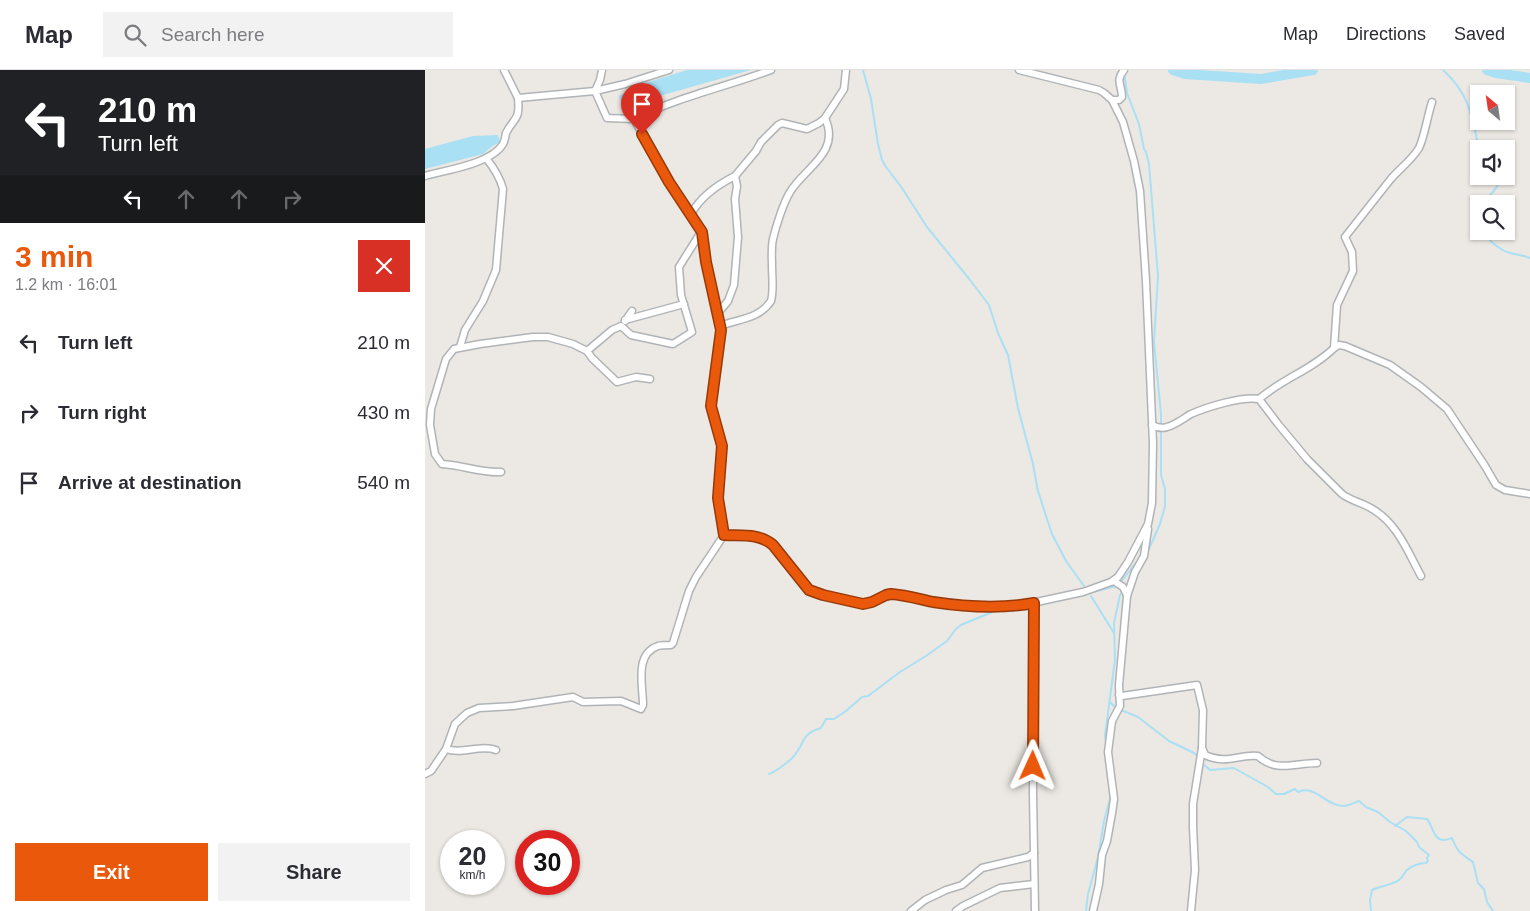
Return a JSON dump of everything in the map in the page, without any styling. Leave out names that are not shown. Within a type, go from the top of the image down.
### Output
[{"type":"street","points":[[425,176],[487,158],[503,144],[507,133],[517,118],[518,98],[504,70]]},
{"type":"street","points":[[602,70],[595,91],[607,118],[634,119],[651,110],[771,70]]},
{"type":"street","points":[[518,98],[595,91],[669,70]]},
{"type":"street","points":[[691,214],[705,194],[735,176],[761,142],[778,125],[782,123],[807,129],[825,118],[844,89],[846,70]]},
{"type":"street","points":[[1019,70],[1099,90],[1112,100],[1123,122],[1136,168],[1140,191],[1147,281],[1153,492],[1143,556],[1127,596],[1119,685],[1119,706],[1112,721],[1108,752],[1114,799],[1113,813],[1102,856],[1099,884],[1093,911]]},
{"type":"street","points":[[1112,100],[1119,100],[1122,97],[1119,81],[1124,70]]},
{"type":"street","points":[[1334,348],[1337,305],[1353,270],[1352,252],[1345,237],[1397,170],[1403,168],[1419,147],[1432,102]]},
{"type":"street","points":[[720,326],[753,316],[761,312],[771,301],[773,240],[790,191],[820,159],[828,147],[829,129],[825,118]]},
{"type":"street","points":[[425,774],[431,771],[446,748],[455,724],[467,713],[479,708],[513,706],[573,698],[583,702],[621,701],[641,709],[643,705],[642,675],[644,658],[655,648],[673,643],[689,591],[724,535],[718,498],[722,446],[711,406],[721,330],[706,262],[702,232],[669,182],[634,119]]},
{"type":"street","points":[[460,347],[462,335],[483,301],[497,265],[503,189],[497,173],[487,158]]},
{"type":"street","points":[[718,314],[728,302],[734,284],[738,237],[735,199],[737,186],[735,176]]},
{"type":"street","points":[[621,326],[631,334],[673,344],[692,332],[681,295],[679,267],[702,232]]},
{"type":"street","points":[[625,320],[684,304]]},
{"type":"street","points":[[587,351],[612,330],[621,326],[632,311]]},
{"type":"street","points":[[501,472],[476,471],[442,464],[435,454],[430,425],[431,410],[447,356],[454,349],[543,337],[573,344],[587,351],[617,382],[636,377],[649,379]]},
{"type":"street","points":[[1152,425],[1166,428],[1193,413],[1209,407],[1248,398],[1259,399],[1334,348],[1339,345],[1345,346],[1402,372],[1421,387],[1447,409],[1496,486],[1505,490],[1530,494]]},
{"type":"street","points":[[1259,399],[1301,453],[1342,494],[1347,498],[1372,508],[1396,530],[1421,576]]},
{"type":"street","points":[[724,535],[760,537],[767,540],[809,590],[823,595],[863,604],[891,594],[933,602],[1013,607],[1083,592],[1114,580],[1128,562],[1148,524]]},
{"type":"street","points":[[1114,580],[1123,588],[1127,596]]},
{"type":"street","points":[[1034,603],[1035,911]]},
{"type":"street","points":[[1119,694],[1122,696],[1197,685],[1203,710],[1202,748],[1193,804],[1195,870],[1191,911]]},
{"type":"street","points":[[446,748],[460,751],[486,748],[496,750]]},
{"type":"street","points":[[1202,748],[1205,755],[1219,760],[1258,756],[1265,763],[1276,766],[1317,763]]},
{"type":"street","points":[[911,911],[925,900],[962,885],[982,868],[1028,857],[1034,853]]},
{"type":"street","points":[[956,911],[1000,888],[1034,884]]},
{"type":"water","points":[[687,70],[751,70],[635,103],[621,102],[619,96],[636,86]]},
{"type":"water","points":[[498,135],[500,142],[483,154],[425,169],[425,149],[473,136]]},
{"type":"waterway","points":[[863,70],[871,99],[882,160],[927,227],[989,305],[998,333],[1008,355],[1018,408],[1038,491],[1052,534],[1066,561],[1084,586]]},
{"type":"waterway","points":[[1173,70],[1185,74],[1261,79],[1313,70]]},
{"type":"waterway","points":[[1443,70],[1459,87],[1464,96],[1477,140]]},
{"type":"waterway","points":[[1487,70],[1530,78]]},
{"type":"waterway","points":[[1124,72],[1127,93],[1139,124],[1149,164],[1158,276],[1154,342],[1161,425]]},
{"type":"waterway","points":[[1490,195],[1498,185]]},
{"type":"waterway","points":[[1490,240],[1502,250],[1530,258]]},
{"type":"waterway","points":[[1148,551],[1160,524],[1165,506],[1165,489],[1161,475],[1161,430]]},
{"type":"waterway","points":[[1120,583],[1139,559]]},
{"type":"waterway","points":[[1085,594],[1117,586]]},
{"type":"waterway","points":[[1106,744],[1105,735],[1115,660],[1114,623],[1120,595],[1123,591]]},
{"type":"waterway","points":[[1091,596],[1114,633]]},
{"type":"waterway","points":[[1037,606],[1051,602]]},
{"type":"waterway","points":[[769,774],[792,758],[806,737],[811,732],[821,728],[826,719],[834,719],[862,697],[868,696],[900,672],[926,656],[947,641],[961,625],[997,610],[1009,611],[1032,607]]},
{"type":"waterway","points":[[1110,702],[1116,708],[1138,717],[1169,741],[1194,753],[1198,757]]},
{"type":"waterway","points":[[1202,763],[1210,770],[1234,768],[1268,787],[1276,794],[1284,794],[1295,789],[1298,792],[1310,791],[1337,805],[1347,806],[1359,801],[1406,831],[1417,842],[1419,847],[1429,855],[1428,861],[1409,869],[1397,881],[1372,890],[1370,900],[1371,911]]},
{"type":"waterway","points":[[1086,911],[1088,894],[1110,799],[1110,789]]},
{"type":"waterway","points":[[1395,826],[1407,817],[1427,819],[1438,838],[1444,840],[1452,838],[1460,852],[1473,862],[1478,883],[1484,889],[1487,902],[1493,911]]},
{"type":"route","points":[[642,134],[669,182],[702,232],[706,262],[721,330],[711,406],[722,446],[718,498],[724,535],[760,537],[767,540],[809,590],[863,604],[891,594],[933,602],[981,606],[1013,607],[1034,603],[1033,766]]}]
